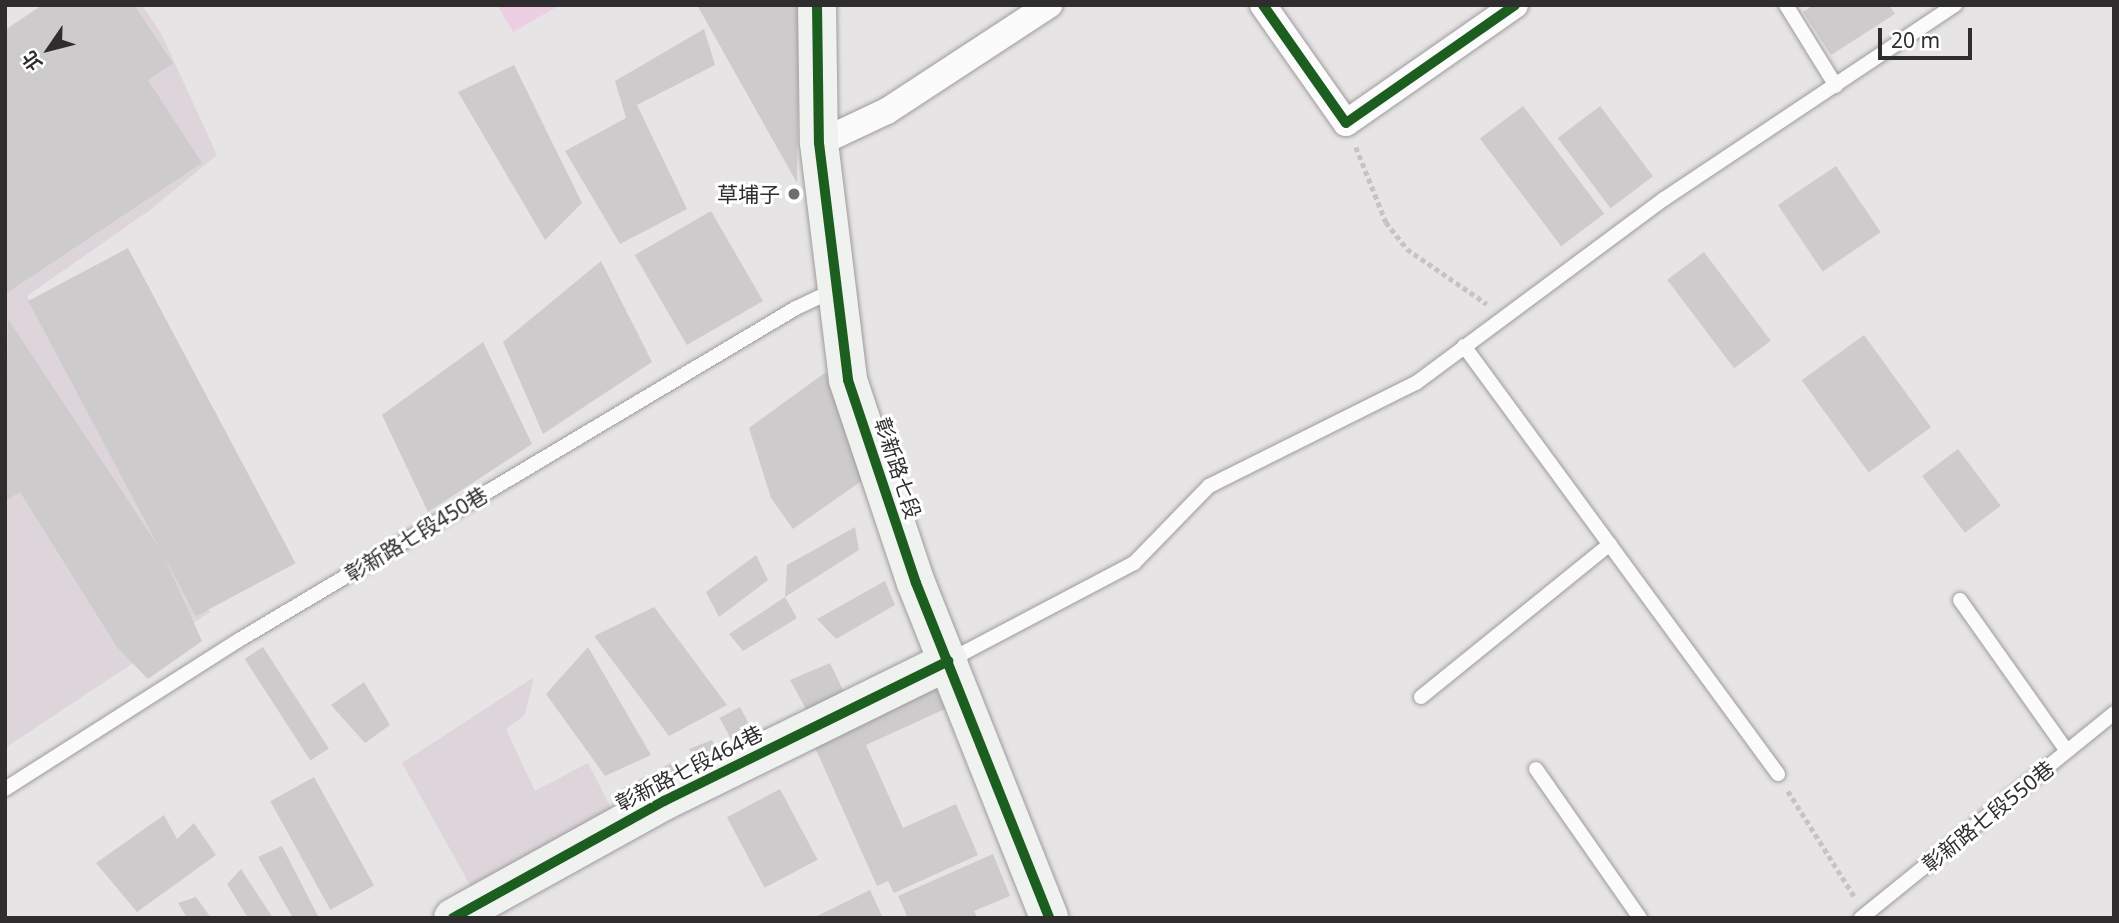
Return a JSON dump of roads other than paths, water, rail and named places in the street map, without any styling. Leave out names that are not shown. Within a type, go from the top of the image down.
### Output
[{"type":"street","name":"彰新路七段","points":[[817,5],[819,144],[834,290],[848,380],[916,583],[1049,918]]},
{"type":"street","points":[[819,144],[887,111],[1049,5]]},
{"type":"street","points":[[1263,5],[1346,123],[1515,5]]},
{"type":"street","name":"彰新路七段464巷","points":[[453,918],[664,801],[948,661]]},
{"type":"lane","points":[[1786,5],[1836,86]]},
{"type":"lane","points":[[948,661],[1135,563],[1209,486],[1416,383],[1664,199],[1955,5]]},
{"type":"lane","name":"彰新路七段450巷","points":[[5,789],[251,633],[796,308],[834,290]]},
{"type":"lane","points":[[1464,346],[1777,774]]},
{"type":"lane","points":[[1420,697],[1610,544]]},
{"type":"lane","points":[[1960,600],[2067,751]]},
{"type":"lane","name":"彰新路七段550巷","points":[[1863,916],[2114,713]]},
{"type":"lane","points":[[1536,769],[1640,918]]},
{"type":"place","name":"草埔子","points":[[794,194]]}]
